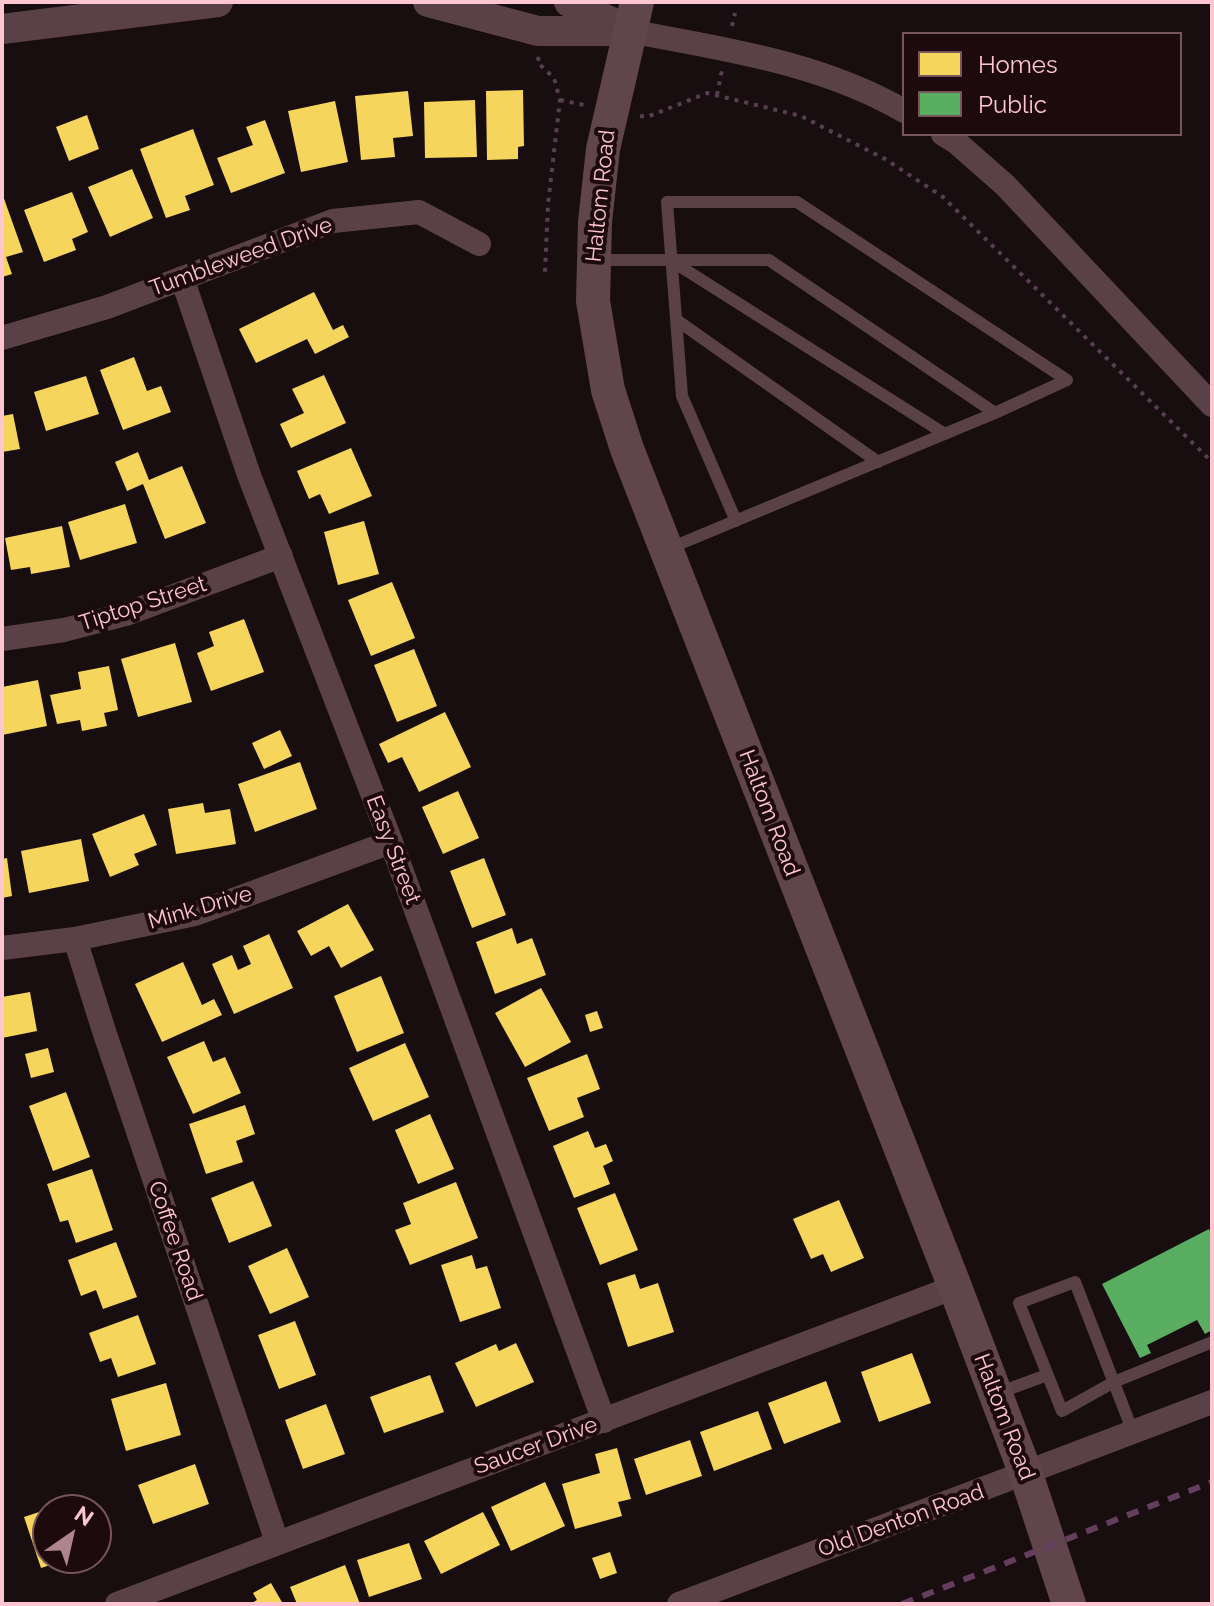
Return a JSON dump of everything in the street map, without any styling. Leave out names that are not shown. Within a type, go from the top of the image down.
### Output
[{"type":"main road","name":"Haltom Road","points":[[633,16],[603,149],[595,222],[593,301],[608,390],[627,449],[955,1287],[1026,1474],[1069,1604]]},
{"type":"street","points":[[2,29],[51,13],[218,2]]},
{"type":"street","points":[[428,2],[538,31],[633,16]]},
{"type":"street","points":[[569,2],[633,16],[797,66],[847,84],[902,110]]},
{"type":"street","points":[[945,136],[1005,185],[1212,405]]},
{"type":"street","name":"Tumbleweed Drive","points":[[2,338],[107,307],[333,221],[419,212],[479,244]]},
{"type":"street","name":"Easy Street","points":[[182,278],[249,475],[391,842],[604,1421]]},
{"type":"street","name":"Tiptop Street","points":[[2,639],[64,630],[126,614],[281,556]]},
{"type":"street","name":"Mink Drive","points":[[2,948],[75,939],[195,914],[391,842]]},
{"type":"street","name":"Coffee Road","points":[[75,939],[277,1542]]},
{"type":"street","name":"Saucer Drive","points":[[117,1604],[955,1287]]},
{"type":"street","name":"Old Denton Road","points":[[679,1604],[1212,1402]]},
{"type":"lane","points":[[666,549],[736,521],[995,413],[1067,380],[797,202],[667,202],[682,396],[736,521]]},
{"type":"lane","points":[[594,260],[769,260],[995,413]]},
{"type":"lane","points":[[670,260],[945,434]]},
{"type":"lane","points":[[678,321],[878,462]]},
{"type":"lane","points":[[1133,1432],[1114,1382],[1075,1282],[1019,1303],[1062,1411],[1114,1382],[1212,1342]]},
{"type":"lane","points":[[995,1394],[1047,1375]]},
{"type":"path","points":[[537,62],[554,78],[560,100],[548,204],[545,273]]},
{"type":"path","points":[[647,117],[707,93],[801,116],[885,159],[954,207],[1212,462]]},
{"type":"building: Homes","points":[[523,90],[524,146],[518,147],[518,159],[487,160],[486,91]]},
{"type":"building: Homes","points":[[408,91],[413,136],[393,138],[395,157],[361,160],[355,96]]},
{"type":"building: Homes","points":[[475,100],[477,157],[425,158],[424,102]]},
{"type":"building: Homes","points":[[335,101],[348,162],[301,172],[288,111]]},
{"type":"building: Homes","points":[[87,115],[99,149],[69,161],[56,127]]},
{"type":"building: Homes","points":[[265,120],[285,173],[231,193],[217,158],[253,145],[246,127]]},
{"type":"building: Homes","points":[[193,129],[214,185],[185,196],[190,210],[166,218],[140,149]]},
{"type":"building: Homes","points":[[132,169],[153,218],[110,237],[88,187]]},
{"type":"building: Homes","points":[[72,192],[88,232],[72,239],[76,250],[44,262],[24,210]]},
{"type":"building: Homes","points":[[2,193],[23,252],[6,257],[12,274],[2,277]]},
{"type":"building: Homes","points":[[314,292],[333,330],[343,325],[349,337],[315,354],[307,339],[256,363],[239,329]]},
{"type":"building: Homes","points":[[134,357],[147,391],[161,386],[171,412],[123,430],[100,370]]},
{"type":"building: Homes","points":[[324,375],[346,423],[291,448],[280,424],[304,413],[292,389]]},
{"type":"building: Homes","points":[[86,376],[99,414],[46,431],[34,392]]},
{"type":"building: Homes","points":[[13,414],[20,449],[2,452],[2,416]]},
{"type":"building: Homes","points":[[351,448],[372,496],[329,514],[320,494],[309,499],[297,471]]},
{"type":"building: Homes","points":[[138,452],[149,480],[182,466],[206,523],[165,539],[143,484],[127,491],[115,462]]},
{"type":"building: Homes","points":[[125,504],[137,543],[80,560],[68,522]]},
{"type":"building: Homes","points":[[364,521],[379,574],[338,585],[324,532]]},
{"type":"building: Homes","points":[[62,526],[70,567],[31,574],[30,567],[11,570],[5,538]]},
{"type":"building: Homes","points":[[392,582],[415,638],[371,656],[348,600]]},
{"type":"building: Homes","points":[[244,619],[264,672],[211,691],[197,653],[214,646],[209,632]]},
{"type":"building: Homes","points":[[175,643],[192,702],[138,717],[121,659]]},
{"type":"building: Homes","points":[[414,649],[437,706],[397,722],[374,665]]},
{"type":"building: Homes","points":[[109,666],[118,710],[104,713],[107,726],[82,731],[80,720],[57,724],[50,695],[81,689],[78,672]]},
{"type":"building: Homes","points":[[38,680],[47,726],[2,735],[2,687]]},
{"type":"building: Homes","points":[[445,712],[471,767],[419,792],[402,757],[388,763],[379,744]]},
{"type":"building: Homes","points":[[280,730],[292,756],[264,769],[252,743]]},
{"type":"building: Homes","points":[[300,762],[317,809],[255,832],[238,784]]},
{"type":"building: Homes","points":[[458,791],[479,838],[443,854],[422,807]]},
{"type":"building: Homes","points":[[203,803],[205,813],[230,809],[236,844],[176,854],[168,809]]},
{"type":"building: Homes","points":[[144,814],[157,845],[134,854],[139,865],[110,877],[92,834]]},
{"type":"building: Homes","points":[[81,839],[89,881],[29,893],[21,851]]},
{"type":"building: Homes","points":[[7,858],[12,896],[2,898],[2,859]]},
{"type":"building: Homes","points":[[484,858],[506,915],[472,928],[450,871]]},
{"type":"building: Homes","points":[[348,904],[374,950],[341,968],[329,946],[311,956],[297,931]]},
{"type":"building: Homes","points":[[512,928],[517,944],[532,938],[546,975],[495,994],[476,942]]},
{"type":"building: Homes","points":[[269,934],[293,988],[234,1014],[212,964],[232,955],[238,970],[251,964],[243,946]]},
{"type":"building: Homes","points":[[183,962],[202,1005],[214,999],[222,1015],[162,1042],[135,984]]},
{"type":"building: Homes","points":[[381,976],[404,1033],[357,1052],[334,996]]},
{"type":"building: Homes","points":[[541,988],[571,1042],[525,1067],[495,1013]]},
{"type":"building: Homes","points":[[30,992],[37,1031],[2,1038],[2,997]]},
{"type":"building: Homes","points":[[597,1011],[603,1028],[590,1032],[585,1015]]},
{"type":"building: Homes","points":[[204,1041],[213,1062],[225,1057],[241,1093],[193,1114],[167,1057]]},
{"type":"building: Homes","points":[[405,1043],[429,1097],[373,1121],[349,1068]]},
{"type":"building: Homes","points":[[48,1048],[54,1072],[31,1078],[25,1054]]},
{"type":"building: Homes","points":[[587,1054],[600,1089],[577,1098],[584,1117],[549,1131],[527,1078]]},
{"type":"building: Homes","points":[[66,1092],[90,1157],[53,1171],[29,1106]]},
{"type":"building: Homes","points":[[245,1105],[255,1134],[236,1141],[243,1162],[206,1174],[189,1124]]},
{"type":"building: Homes","points":[[430,1114],[454,1169],[418,1184],[395,1130]]},
{"type":"building: Homes","points":[[588,1131],[595,1148],[606,1144],[613,1161],[603,1166],[610,1184],[574,1198],[553,1146]]},
{"type":"building: Homes","points":[[92,1169],[113,1230],[76,1243],[68,1220],[60,1222],[47,1184]]},
{"type":"building: Homes","points":[[253,1181],[272,1226],[229,1243],[211,1198]]},
{"type":"building: Homes","points":[[456,1182],[478,1238],[410,1265],[395,1230],[411,1224],[403,1203]]},
{"type":"building: Homes","points":[[615,1193],[638,1250],[600,1265],[577,1208]]},
{"type":"building: Homes","points":[[839,1200],[864,1258],[831,1272],[823,1254],[811,1259],[793,1219]]},
{"type":"building: Homes","points":[[116,1242],[137,1297],[103,1309],[96,1290],[81,1296],[68,1260]]},
{"type":"building: Homes","points":[[287,1248],[309,1297],[270,1314],[248,1266]]},
{"type":"building: Homes","points":[[472,1255],[476,1269],[487,1266],[501,1308],[460,1322],[441,1265]]},
{"type":"building: Homes","points":[[635,1274],[640,1289],[658,1283],[674,1332],[628,1347],[607,1283]]},
{"type":"building: Homes","points":[[138,1315],[156,1364],[118,1377],[111,1358],[100,1362],[89,1333]]},
{"type":"building: Homes","points":[[295,1321],[316,1375],[279,1389],[258,1335]]},
{"type":"building: Homes","points":[[516,1343],[534,1382],[476,1407],[455,1363],[496,1344],[499,1351]]},
{"type":"building: Homes","points":[[912,1353],[931,1403],[879,1422],[861,1372]]},
{"type":"building: Homes","points":[[430,1375],[444,1412],[384,1433],[370,1397]]},
{"type":"building: Homes","points":[[826,1381],[841,1422],[784,1444],[768,1403]]},
{"type":"building: Homes","points":[[166,1383],[181,1435],[126,1451],[111,1399]]},
{"type":"building: Homes","points":[[326,1404],[345,1454],[303,1469],[285,1420]]},
{"type":"building: Homes","points":[[758,1411],[772,1449],[714,1471],[700,1432]]},
{"type":"building: Homes","points":[[690,1440],[702,1476],[646,1495],[634,1459]]},
{"type":"building: Homes","points":[[617,1448],[631,1499],[618,1502],[622,1516],[575,1529],[562,1484],[600,1473],[595,1454]]},
{"type":"building: Homes","points":[[195,1464],[209,1504],[153,1524],[138,1485]]},
{"type":"building: Homes","points":[[545,1482],[565,1526],[511,1551],[491,1507]]},
{"type":"building: Homes","points":[[483,1512],[500,1545],[441,1574],[424,1541]]},
{"type":"building: Homes","points":[[32,1514],[32,1541],[24,1517]]},
{"type":"building: Homes","points":[[409,1543],[422,1579],[369,1597],[357,1560]]},
{"type":"building: Homes","points":[[610,1552],[617,1573],[600,1579],[592,1558]]},
{"type":"building: Homes","points":[[345,1565],[360,1604],[297,1604],[290,1587]]},
{"type":"building: Homes","points":[[271,1583],[283,1604],[250,1604],[257,1600],[253,1593]]},
{"type":"building: Public","points":[[1209,1229],[1212,1236],[1212,1330],[1205,1334],[1197,1320],[1147,1345],[1151,1353],[1140,1358],[1102,1284]]},
{"type":"railway","points":[[902,1604],[1212,1482]]}]
